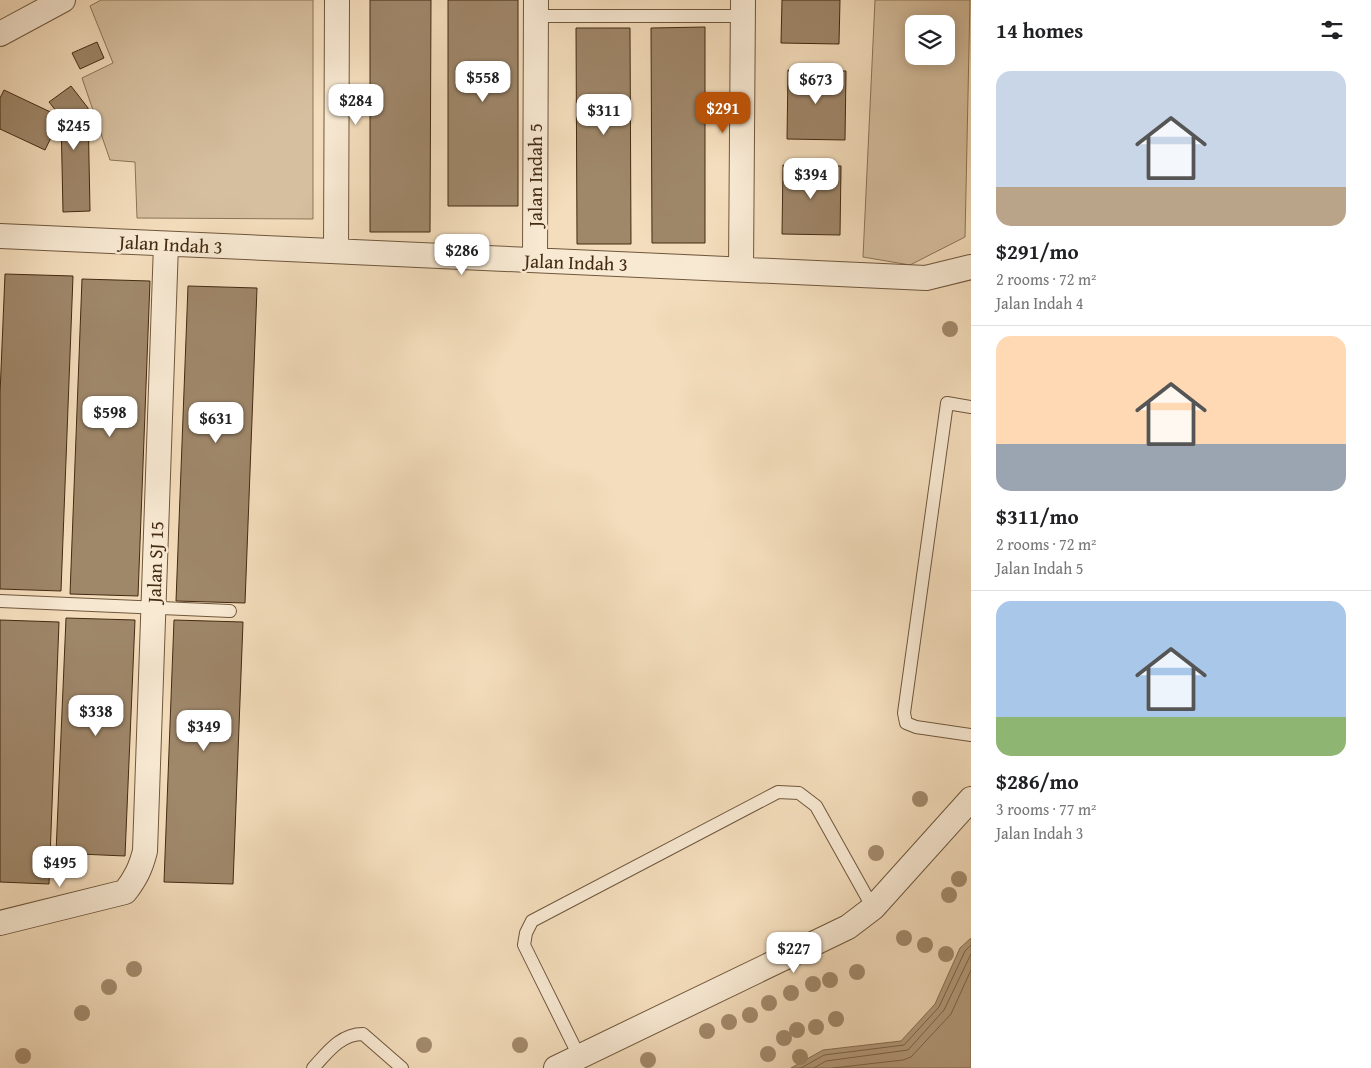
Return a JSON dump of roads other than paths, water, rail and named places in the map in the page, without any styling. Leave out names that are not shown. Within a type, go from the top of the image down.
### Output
[{"type":"street","points":[[0,34],[64,0]]},
{"type":"street","points":[[336,251],[338,0]]},
{"type":"street","name":"Jalan Indah 5","points":[[535,260],[536,8]]},
{"type":"street","points":[[741,269],[743,8]]},
{"type":"street","name":"Jalan Indah 3","points":[[0,236],[926,278],[971,267]]},
{"type":"street","name":"Jalan SJ 15","points":[[0,923],[125,892],[136,878],[145,851],[166,244]]},
{"type":"street","points":[[556,1068],[848,927],[873,908],[971,799]]},
{"type":"lane","points":[[536,8],[743,8]]},
{"type":"lane","points":[[971,407],[947,403],[904,713],[906,723],[916,727],[971,735]]},
{"type":"lane","points":[[0,601],[230,611]]},
{"type":"lane","points":[[579,1056],[524,945],[526,933],[532,922],[778,792],[798,793],[816,806],[873,908]]},
{"type":"lane","points":[[312,1068],[341,1040],[352,1034],[363,1034],[402,1068]]},
{"type":"water","points":[[971,938],[971,1068],[791,1068],[823,1050],[901,1041],[935,1004],[960,948]]}]
